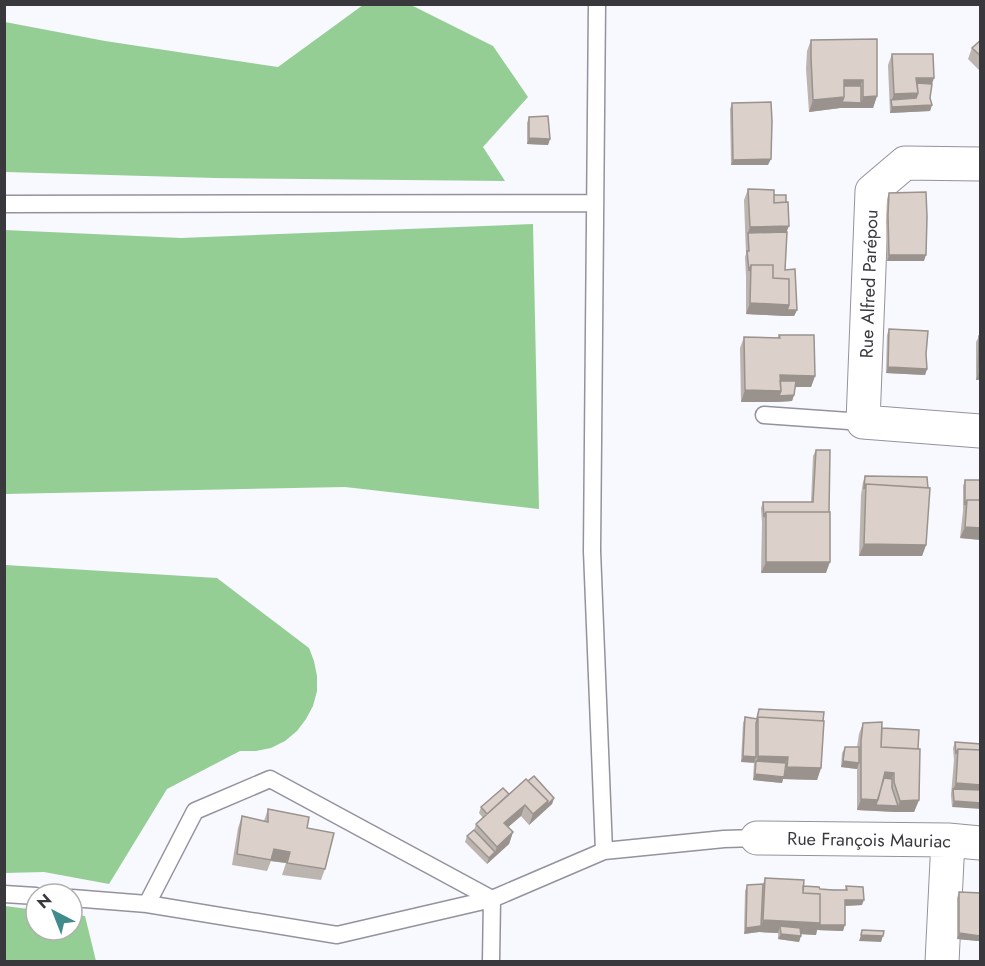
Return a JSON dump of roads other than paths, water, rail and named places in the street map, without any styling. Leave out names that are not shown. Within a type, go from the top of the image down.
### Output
[{"type":"street","name":"Rue Alfred Parépou","points":[[863,422],[872,191],[905,163],[981,164]]},
{"type":"street","points":[[863,422],[981,431]]},
{"type":"street","name":"Rue François Mauriac","points":[[757,838],[948,840],[981,843]]},
{"type":"street","points":[[942,962],[948,840]]},
{"type":"lane","points":[[597,4],[592,551],[604,851]]},
{"type":"lane","points":[[4,204],[594,203]]},
{"type":"lane","points":[[764,415],[863,422]]},
{"type":"lane","points":[[147,904],[195,812],[270,779],[492,899]]},
{"type":"lane","points":[[84,899],[147,904],[337,935],[492,899],[604,851],[757,838]]},
{"type":"lane","points":[[4,894],[24,895]]},
{"type":"lane","points":[[491,962],[492,899]]}]
